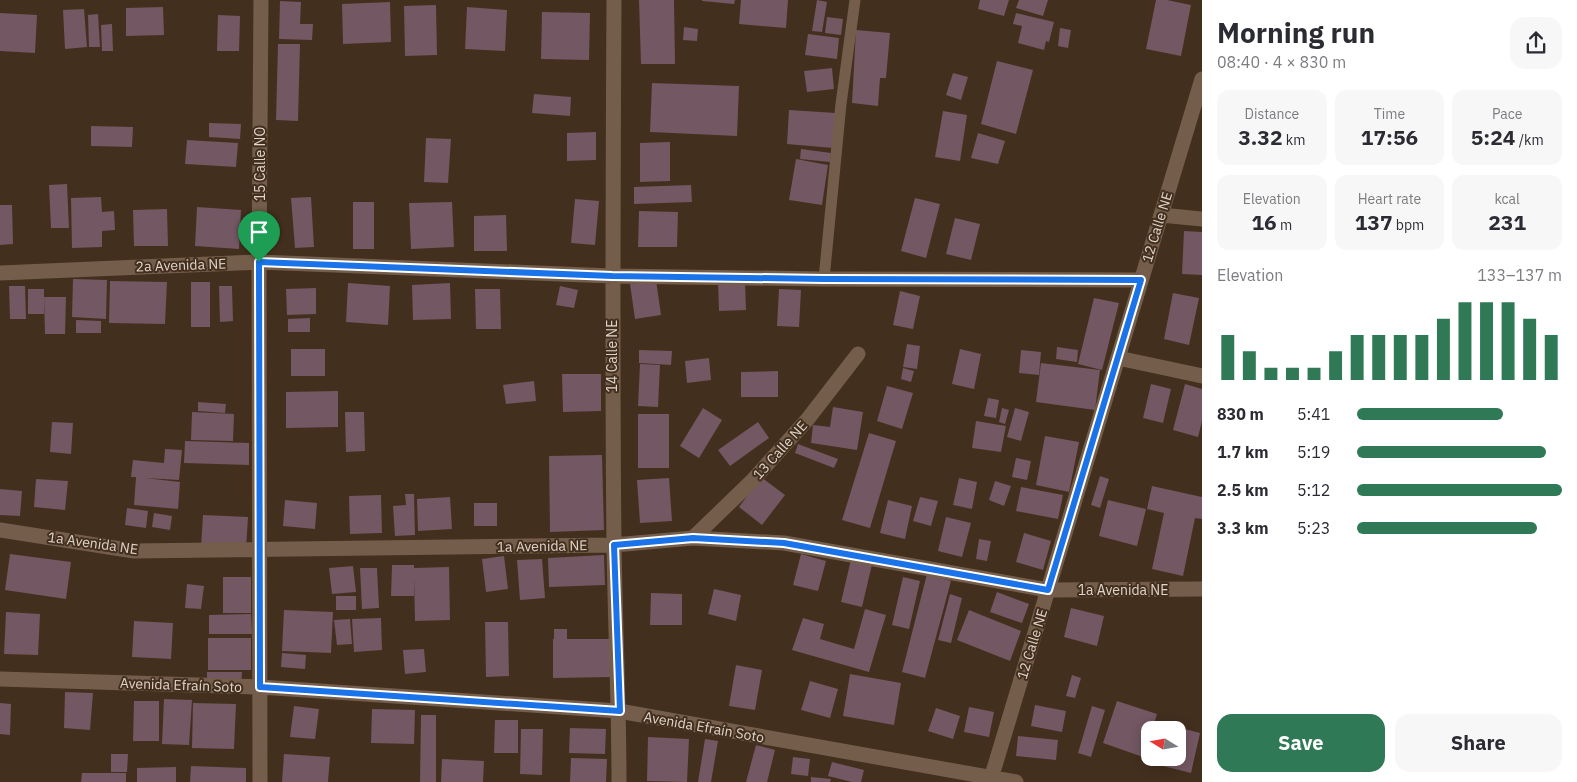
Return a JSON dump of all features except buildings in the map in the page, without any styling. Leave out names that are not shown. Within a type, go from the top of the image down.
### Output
[{"type":"street","name":"15 Calle NO","points":[[260,782],[259,262],[261,0]]},
{"type":"street","name":"14 Calle NE","points":[[614,0],[612,276],[614,545],[620,711],[619,782]]},
{"type":"street","name":"12 Calle NE","points":[[991,780],[1141,280],[1201,88]]},
{"type":"street","points":[[1161,215],[1202,219]]},
{"type":"street","name":"2a Avenida NE","points":[[0,273],[259,262],[612,276],[1141,280]]},
{"type":"street","name":"13 Calle NE","points":[[693,538],[765,467],[807,420],[858,354]]},
{"type":"street","points":[[1118,358],[1202,376]]},
{"type":"street","name":"1a Avenida NE","points":[[0,530],[134,551],[614,545],[693,538],[784,543],[1048,590],[1202,590]]},
{"type":"street","name":"Avenida Efraín Soto","points":[[0,680],[260,687],[620,711],[991,780],[1016,782]]},
{"type":"lane","points":[[824,279],[855,0]]},
{"type":"route","points":[[259,262],[612,276],[1141,280],[1048,590],[784,543],[693,538],[614,545],[620,711],[260,687],[259,262]]}]
